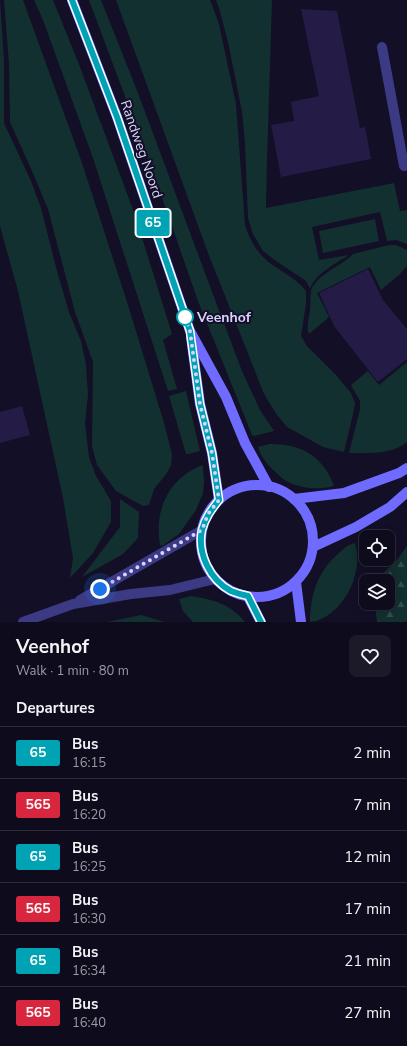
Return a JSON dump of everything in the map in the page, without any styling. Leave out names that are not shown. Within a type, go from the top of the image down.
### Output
[{"type":"main road","name":"Randweg Noord","points":[[72,0],[117,117],[190,331],[226,397],[245,443],[269,487]]},
{"type":"main road","name":"Randweg Noord","points":[[190,331],[200,404],[212,453],[219,500]]},
{"type":"main road","points":[[294,499],[344,493],[399,473],[407,468]]},
{"type":"main road","points":[[256,485],[269,487],[294,499],[306,513],[312,530],[313,547],[307,567],[296,582],[282,592],[265,597],[248,596],[230,590],[215,579],[203,556],[201,543],[202,530],[208,514],[219,500],[230,492],[242,487],[256,485]]},
{"type":"main road","points":[[313,547],[362,523],[390,507],[407,492]]},
{"type":"main road","points":[[296,582],[302,622]]},
{"type":"main road","points":[[248,596],[261,622]]},
{"type":"street","points":[[382,47],[404,166],[407,165]]},
{"type":"street","points":[[73,604],[202,530]]},
{"type":"street","points":[[23,622],[73,604],[131,594],[170,590],[215,579]]},
{"type":"green space","points":[[0,0],[4,61],[4,123],[31,181],[41,208],[69,312],[81,341],[86,364],[88,395],[85,423],[89,457],[96,476],[111,501],[111,522],[93,553],[70,578],[73,558],[63,498],[18,291],[0,226]]},
{"type":"green space","points":[[4,0],[23,0],[82,163],[164,423],[172,454],[171,465],[167,473],[154,489],[149,505],[143,506],[116,491],[97,465],[92,446],[93,362],[75,312],[48,209],[10,122],[9,64]]},
{"type":"green space","points":[[34,0],[53,0],[80,67],[135,215],[172,334],[163,340],[177,389],[168,391],[93,158],[43,20]]},
{"type":"green space","points":[[89,0],[101,0],[138,93],[242,371],[260,410],[274,431],[254,436],[252,435],[198,301],[151,166]]},
{"type":"green space","points":[[116,0],[210,0],[219,24],[236,104],[245,225],[253,244],[259,253],[266,260],[297,282],[306,291],[306,304],[301,336],[307,346],[336,375],[351,393],[355,403],[344,452],[323,447],[287,427],[277,415],[264,394],[208,253]]},
{"type":"green space","points":[[216,0],[272,0],[266,208],[394,183],[400,211],[407,210],[407,244],[396,240],[387,241],[380,212],[312,227],[319,260],[349,255],[332,265],[321,274],[310,289],[306,281],[263,251],[253,234],[248,218],[242,112],[228,42]]},
{"type":"green space","points":[[375,219],[379,241],[323,253],[319,231]]},
{"type":"green space","points":[[389,245],[396,245],[407,250],[407,266],[399,275],[381,290],[370,267],[317,293],[329,317],[309,334],[308,325],[311,291],[318,280],[353,254]]},
{"type":"green space","points":[[407,362],[407,442],[387,451],[372,453],[349,453],[360,409],[360,401],[351,385],[368,371],[379,385]]},
{"type":"green space","points":[[186,391],[200,451],[189,454],[186,454],[169,396]]},
{"type":"green space","points":[[269,444],[281,444],[302,449],[309,453],[316,458],[326,470],[334,486],[311,488],[299,486],[286,481],[270,467],[258,447]]},
{"type":"green space","points":[[202,465],[204,482],[203,493],[196,510],[179,534],[162,546],[160,545],[159,520],[166,497],[180,478]]},
{"type":"green space","points":[[120,499],[139,512],[138,538],[123,554],[82,577],[120,527]]},
{"type":"green space","points":[[355,543],[357,564],[352,584],[347,594],[334,611],[325,617],[310,622],[313,594],[324,569],[343,549]]},
{"type":"green space","points":[[407,546],[407,622],[377,622],[376,610],[395,610],[395,574],[382,574],[391,566],[395,566],[396,561]]},
{"type":"green space","points":[[191,596],[221,603],[233,610],[245,622],[193,622],[183,611],[179,599]]},
{"type":"green space","points":[[141,615],[165,622],[107,622]]},
{"type":"building","points":[[301,9],[337,11],[360,128],[365,127],[371,159],[281,177],[271,125],[294,121],[291,102],[319,96]]},
{"type":"building","points":[[368,269],[383,300],[407,329],[407,359],[378,382],[334,326],[319,293]]},
{"type":"building","points":[[22,406],[30,435],[0,443],[0,412]]},
{"type":"bus line","name":"65","points":[[72,0],[117,117],[190,331],[200,404],[212,453],[219,500],[208,514],[202,530],[201,543],[203,556],[215,579],[230,590],[248,596],[261,622]]},
{"type":"place","name":"Veenhof","points":[[185,317]]},
{"type":"route","points":[[100,589],[202,530],[208,514],[219,500],[212,453],[200,404],[190,331],[185,317]]}]
